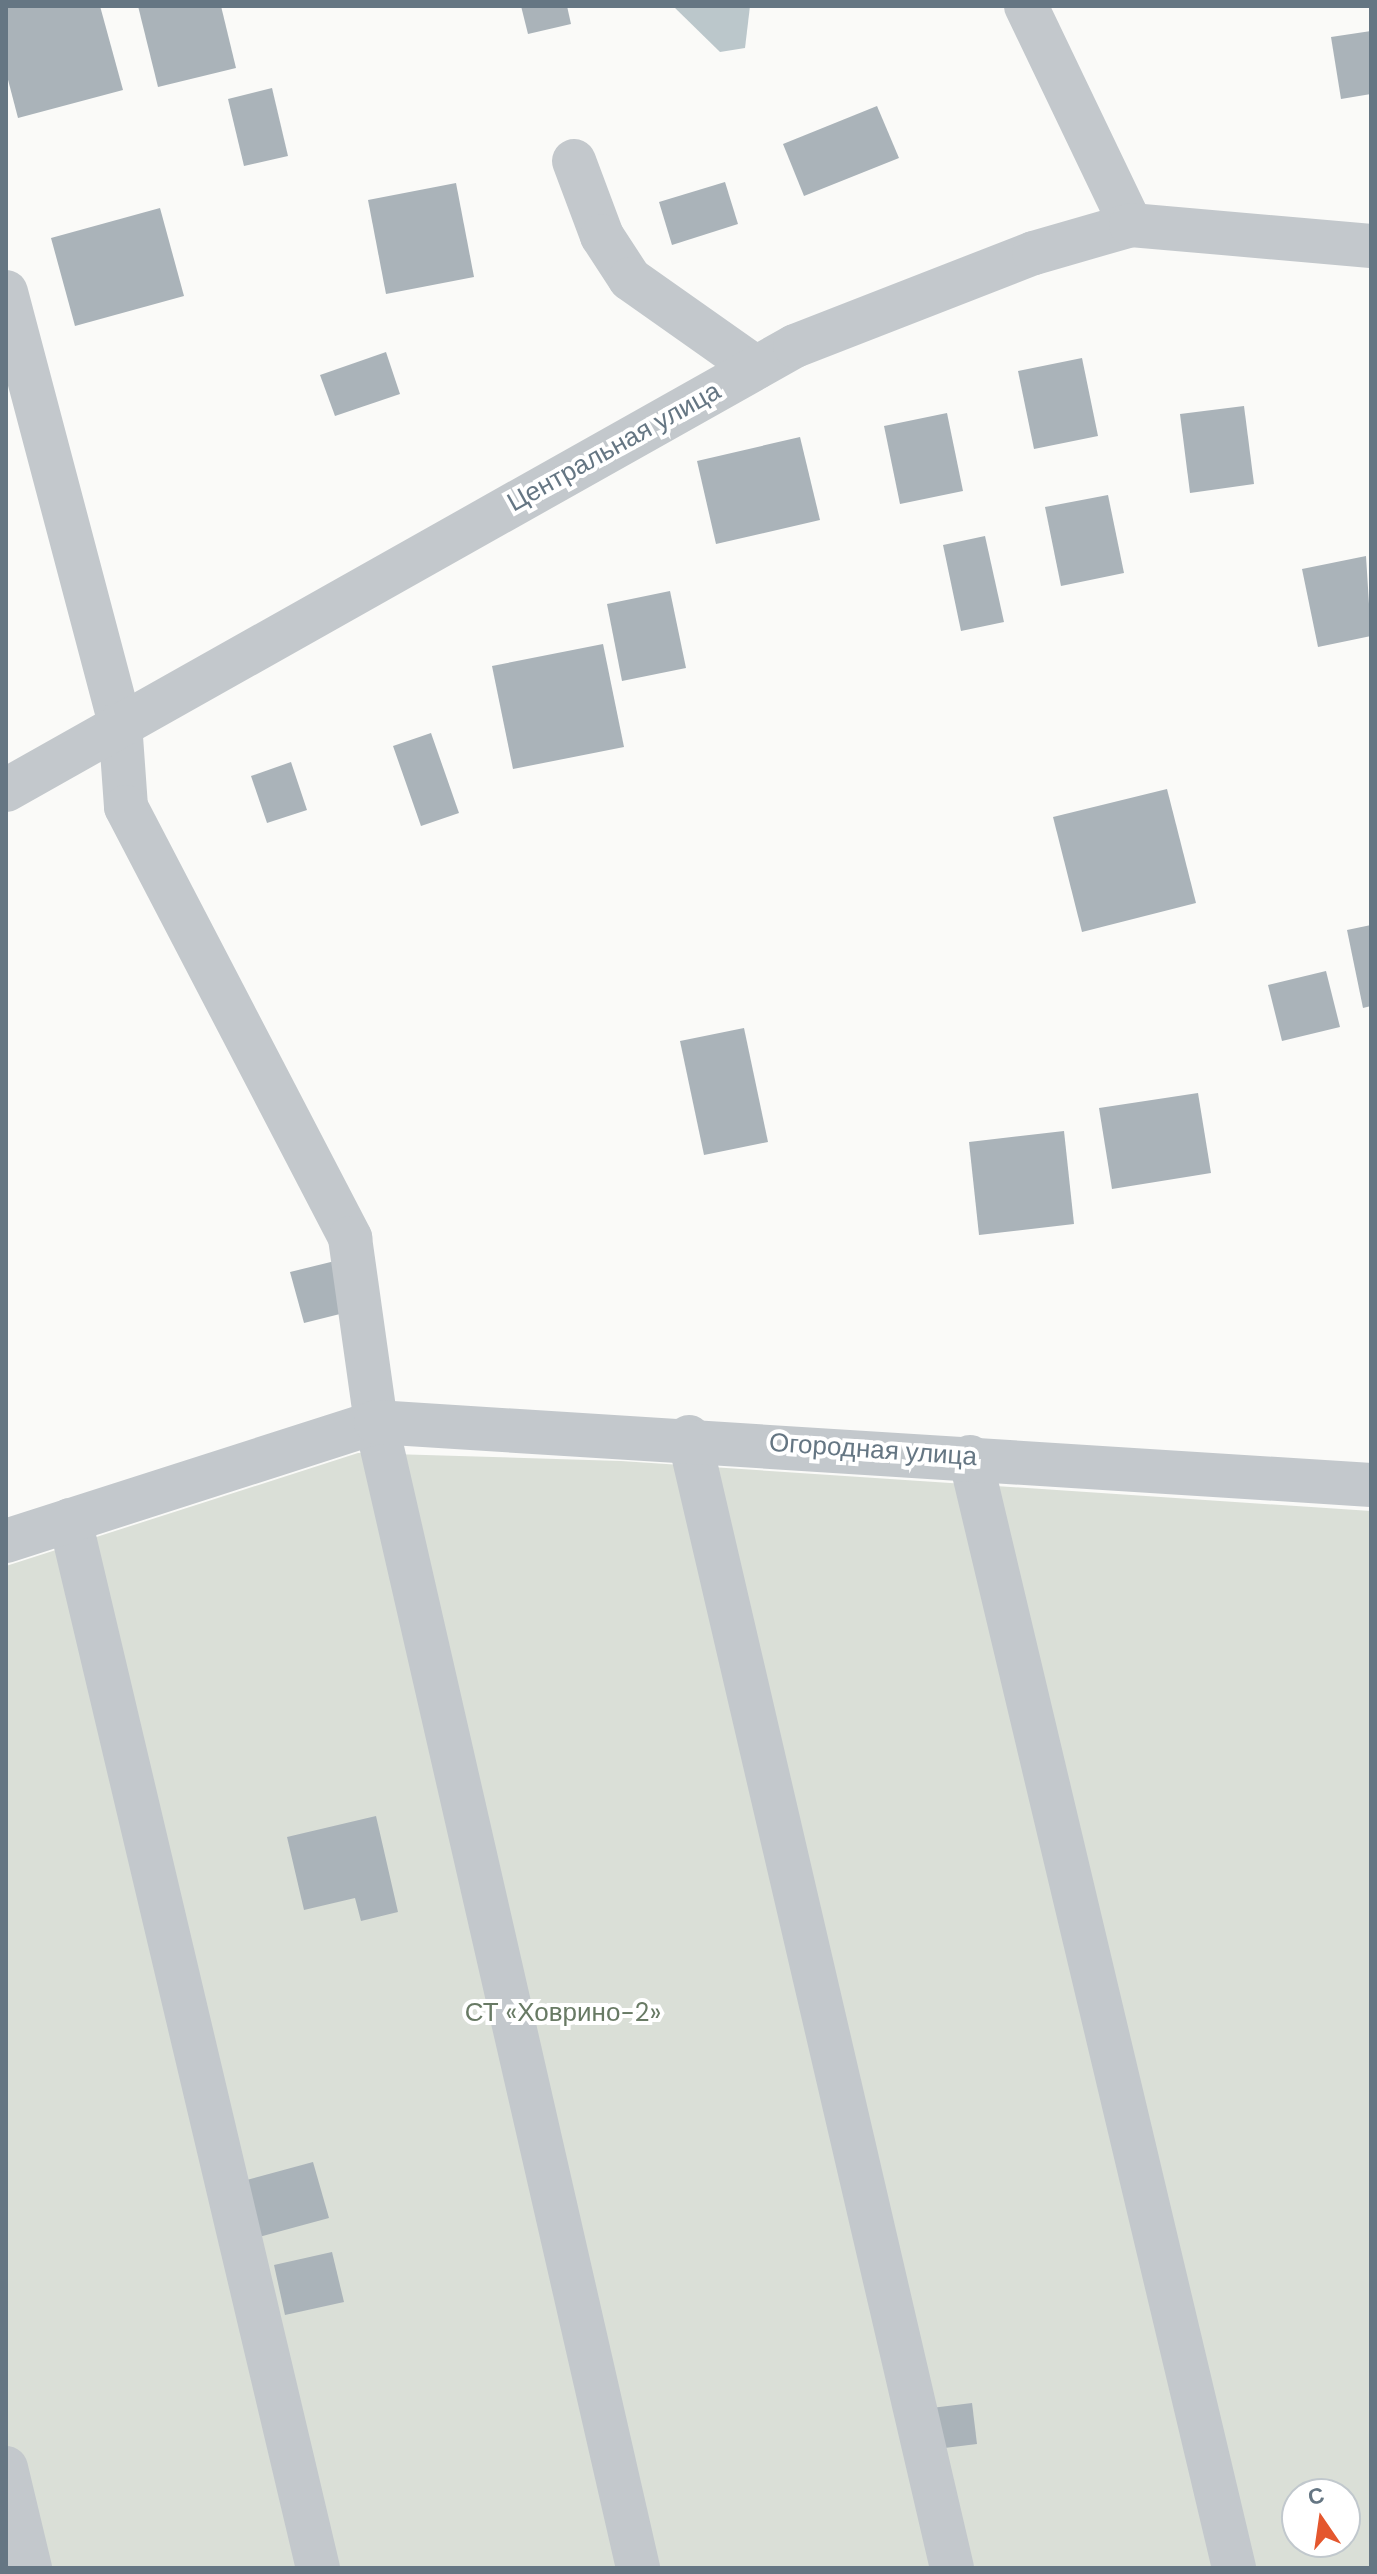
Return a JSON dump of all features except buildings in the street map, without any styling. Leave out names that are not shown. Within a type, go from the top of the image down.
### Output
[{"type":"street","points":[[1026,6],[1131,225]]},
{"type":"street","points":[[574,161],[602,236],[630,279],[756,368]]},
{"type":"street","name":"Центральная улица","points":[[6,790],[120,723],[756,368],[1034,253],[1131,225],[1371,246]]},
{"type":"street","points":[[6,292],[120,723],[126,807],[350,1238],[376,1422],[638,2568]]},
{"type":"street","points":[[6,1541],[376,1422]]},
{"type":"street","name":"Огородная улица","points":[[376,1422],[689,1437],[1371,1485]]},
{"type":"street","points":[[689,1437],[952,2568]]},
{"type":"street","points":[[970,1457],[1234,2568]]},
{"type":"street","points":[[70,1520],[318,2568]]},
{"type":"street","points":[[6,2468],[30,2568]]},
{"type":"green space","name":"СТ «Ховрино-2»","points":[[358,1453],[621,1461],[1371,1511],[1371,2568],[6,2568],[6,1566]]},
{"type":"shaded area","points":[[673,6],[750,6],[745,48],[720,52]]}]
